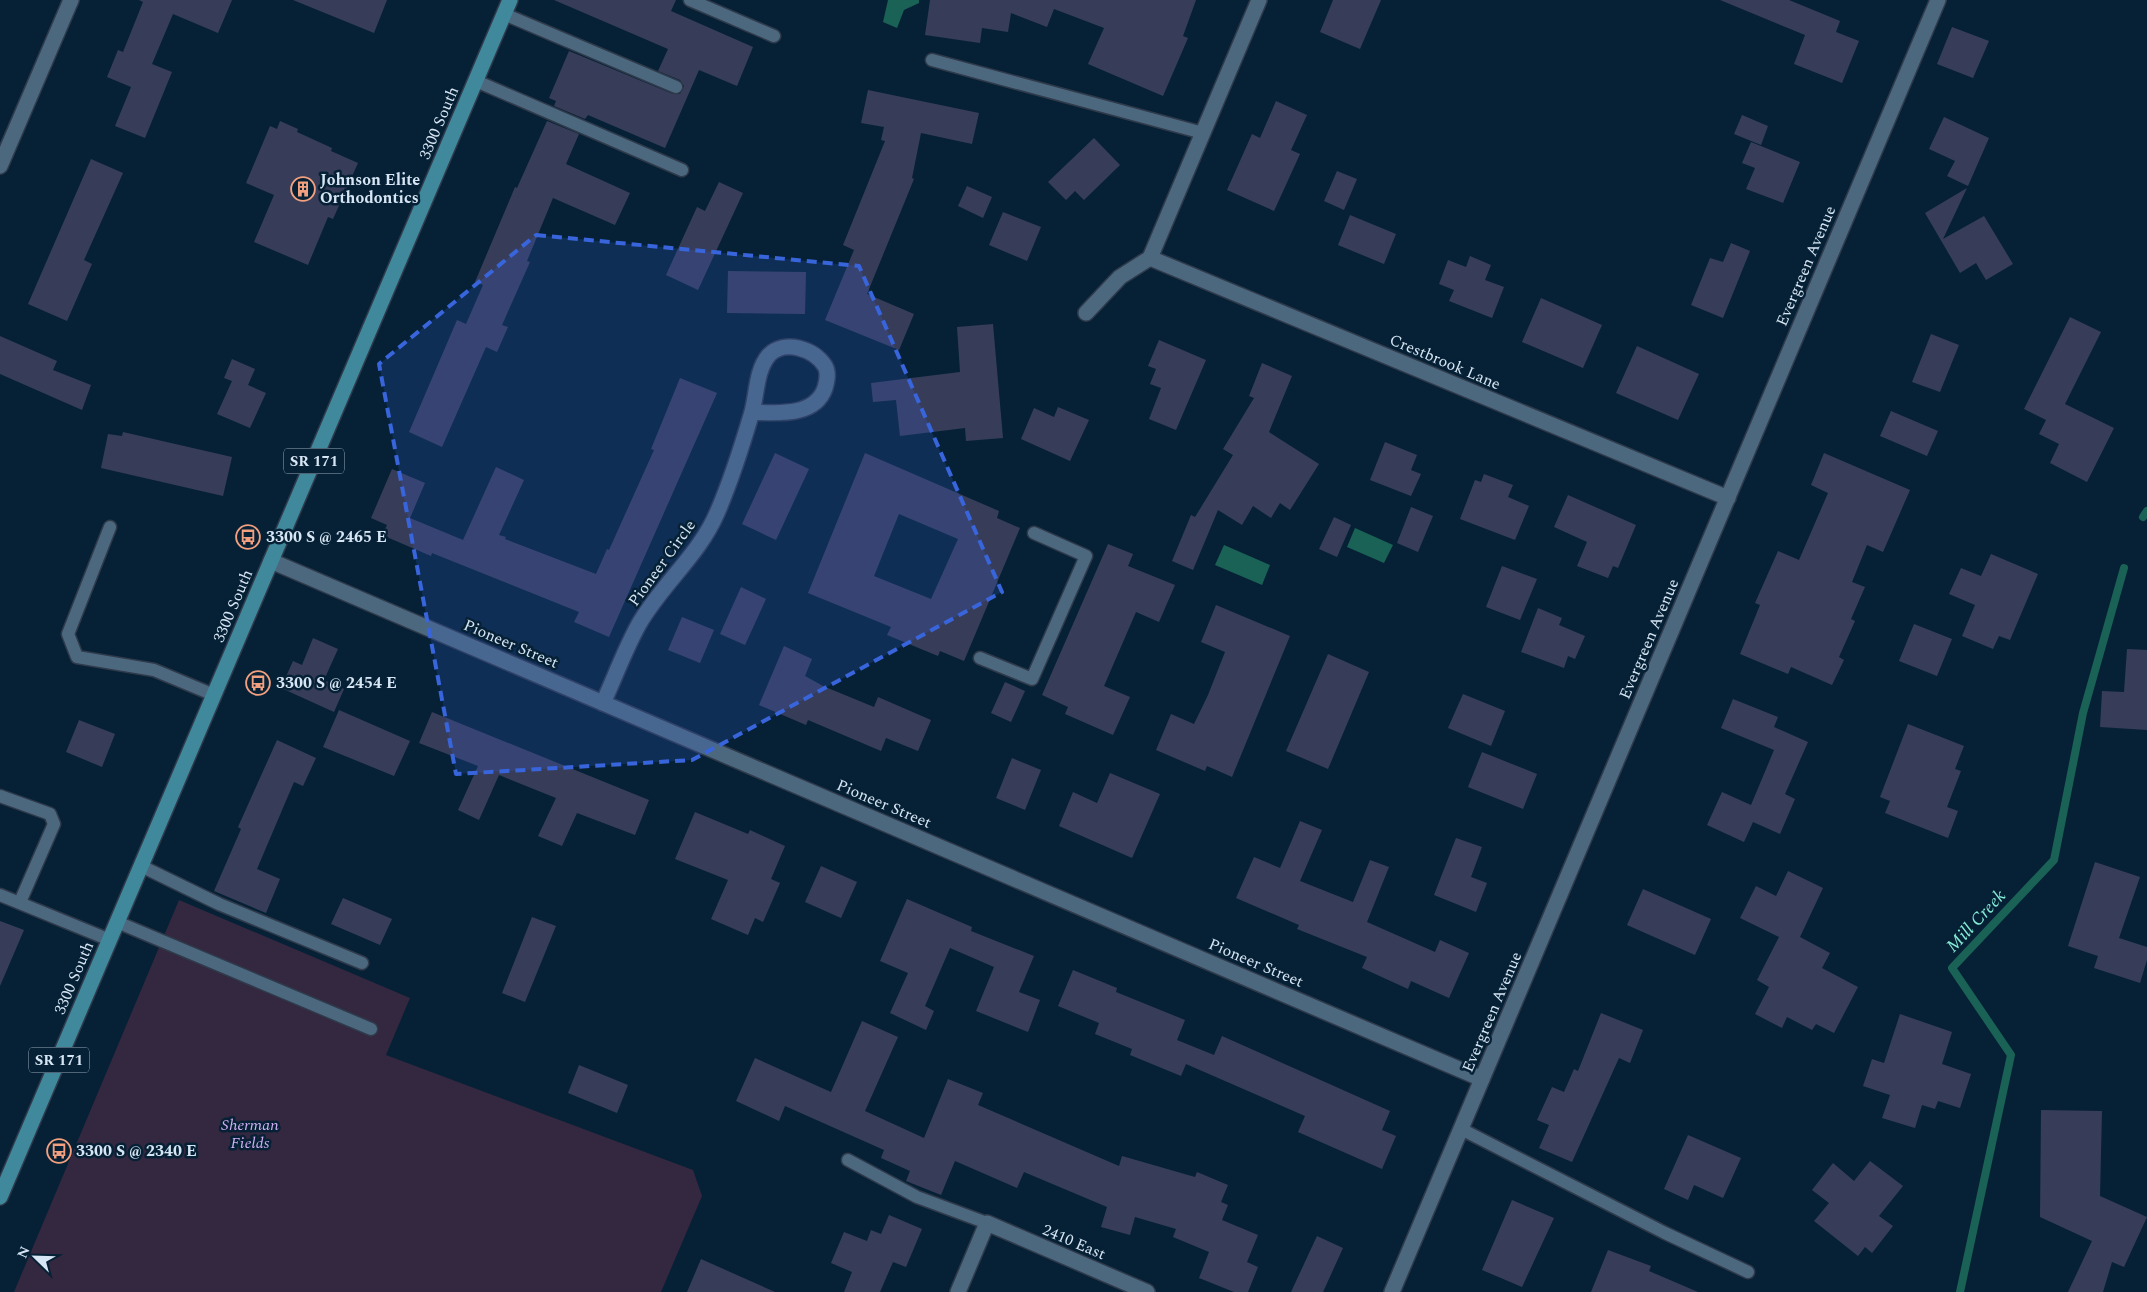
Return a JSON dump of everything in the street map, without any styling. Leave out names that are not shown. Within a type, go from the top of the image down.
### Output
[{"type":"main road","name":"3300 South","points":[[0,1197],[4,1179],[110,940],[510,0]]},
{"type":"street","points":[[0,166],[71,0]]},
{"type":"street","points":[[1086,313],[1120,277],[1150,258],[1259,0]]},
{"type":"street","name":"Evergreen Avenue","points":[[1392,1292],[1938,0]]},
{"type":"street","name":"Crestbrook Lane","points":[[1150,258],[1728,498]]},
{"type":"street","name":"Pioneer Circle","points":[[603,703],[639,623],[706,536],[718,511],[752,412],[764,363],[770,354],[781,348],[794,347],[806,351],[826,368],[828,379],[823,393],[814,404],[786,413],[752,412]]},
{"type":"street","name":"Pioneer Street","points":[[271,561],[1482,1079]]},
{"type":"street","points":[[958,1292],[987,1223]]},
{"type":"street","name":"2410 East","points":[[987,1223],[1147,1292]]},
{"type":"lane","points":[[690,0],[774,36]]},
{"type":"lane","points":[[504,14],[676,87]]},
{"type":"lane","points":[[932,60],[1202,133]]},
{"type":"lane","points":[[476,81],[682,170]]},
{"type":"lane","points":[[110,527],[68,634],[78,657],[154,670],[214,695]]},
{"type":"lane","points":[[980,658],[1032,679],[1086,556],[1034,533]]},
{"type":"lane","points":[[0,796],[50,814],[54,824],[20,902]]},
{"type":"lane","points":[[141,866],[219,904],[362,963]]},
{"type":"lane","points":[[0,894],[110,940]]},
{"type":"lane","points":[[117,922],[371,1029]]},
{"type":"lane","points":[[1461,1129],[1665,1234],[1748,1272]]},
{"type":"lane","points":[[848,1160],[918,1196],[987,1223]]},
{"type":"highlighted area","points":[[536,235],[859,266],[1002,592],[692,760],[456,774],[379,364]]},
{"type":"green space","name":"Sherman Fields","points":[[179,900],[410,998],[386,1055],[693,1170],[702,1196],[661,1292],[14,1292]]},
{"type":"shaded area","points":[[888,0],[919,0],[919,3],[904,10],[897,28],[883,22]]},
{"type":"shaded area","points":[[1355,528],[1393,545],[1384,563],[1347,547]]},
{"type":"shaded area","points":[[1224,545],[1270,565],[1262,585],[1215,565]]},
{"type":"building","points":[[139,0],[232,0],[218,33],[173,14],[152,64],[172,72],[145,138],[115,126],[131,87],[107,77],[118,50],[123,52],[143,2]]},
{"type":"building","points":[[293,0],[387,0],[374,33]]},
{"type":"building","points":[[554,0],[676,0],[671,11],[753,47],[737,86],[699,70],[665,148],[588,115],[585,119],[554,106],[556,101],[549,98],[569,51],[673,94],[680,94],[684,86],[680,80],[658,71],[668,49]]},
{"type":"building","points":[[930,0],[1196,0],[1183,36],[1188,38],[1163,96],[1088,64],[1104,28],[1054,9],[1047,27],[1011,13],[1008,32],[982,28],[980,43],[925,35]]},
{"type":"building","points":[[1333,0],[1381,0],[1360,49],[1320,32]]},
{"type":"building","points":[[1720,0],[1789,0],[1840,21],[1836,32],[1859,41],[1842,83],[1794,64],[1805,35]]},
{"type":"building","points":[[1952,27],[1989,41],[1973,78],[1937,64]]},
{"type":"building","points":[[868,90],[979,113],[972,144],[921,133],[912,178],[914,179],[867,294],[914,314],[899,350],[825,320],[854,250],[843,245],[885,141],[881,140],[884,127],[861,123]]},
{"type":"building","points":[[1276,101],[1307,115],[1291,150],[1300,154],[1274,211],[1227,190],[1252,134],[1260,138]]},
{"type":"building","points":[[1742,115],[1768,126],[1761,145],[1734,134]]},
{"type":"building","points":[[1944,117],[1989,138],[1968,186],[1947,176],[1955,161],[1929,149]]},
{"type":"building","name":"Johnson Elite Orthodontics","points":[[280,121],[298,129],[297,132],[332,148],[331,151],[358,163],[333,219],[328,217],[308,265],[254,242],[274,195],[246,183],[270,126],[277,129]]},
{"type":"building","points":[[547,121],[579,134],[566,164],[630,193],[615,225],[553,198],[527,261],[530,262],[502,325],[508,327],[497,352],[486,347],[442,447],[409,432],[457,320],[466,324],[483,285],[475,282],[515,187],[517,188]]},
{"type":"building","points":[[1094,138],[1120,165],[1084,200],[1075,191],[1066,200],[1048,182]]},
{"type":"building","points":[[1751,142],[1800,162],[1783,203],[1746,189],[1755,168],[1742,163]]},
{"type":"building","points":[[91,159],[123,173],[84,260],[92,264],[67,321],[28,304]]},
{"type":"building","points":[[1337,171],[1357,179],[1344,210],[1324,201]]},
{"type":"building","points":[[719,182],[743,193],[698,290],[666,275],[697,207],[705,211]]},
{"type":"building","points":[[967,186],[992,197],[983,218],[958,206]]},
{"type":"building","points":[[1967,188],[1943,239],[1984,216],[2013,264],[1986,280],[1976,263],[1960,273],[1925,213]]},
{"type":"building","points":[[1003,212],[1041,227],[1027,261],[989,245]]},
{"type":"building","points":[[1350,215],[1396,234],[1384,264],[1338,245]]},
{"type":"building","points":[[1731,243],[1750,251],[1723,318],[1691,305],[1710,258],[1723,262]]},
{"type":"building","points":[[1470,256],[1491,265],[1485,280],[1504,287],[1492,318],[1449,301],[1454,290],[1439,284],[1448,260],[1466,267]]},
{"type":"building","points":[[728,271],[806,272],[805,314],[727,313]]},
{"type":"building","points":[[1541,298],[1602,325],[1583,368],[1522,342]]},
{"type":"building","points":[[2070,317],[2101,332],[2065,404],[2114,428],[2087,482],[2050,463],[2059,444],[2039,434],[2046,420],[2024,409]]},
{"type":"building","points":[[993,324],[1003,438],[966,441],[965,428],[900,436],[896,400],[873,402],[871,383],[960,372],[957,327]]},
{"type":"building","points":[[1931,334],[1959,345],[1940,392],[1912,382]]},
{"type":"building","points":[[0,336],[57,361],[53,370],[91,385],[82,410],[0,374]]},
{"type":"building","points":[[1159,340],[1206,360],[1176,430],[1149,419],[1161,388],[1150,384],[1156,369],[1148,366]]},
{"type":"building","points":[[1637,346],[1699,374],[1678,420],[1616,393]]},
{"type":"building","points":[[232,359],[255,369],[248,385],[266,393],[250,428],[217,414],[232,381],[224,378]]},
{"type":"building","points":[[1262,363],[1292,376],[1269,432],[1319,464],[1290,510],[1280,503],[1271,518],[1253,506],[1242,525],[1218,510],[1193,570],[1172,561],[1191,515],[1195,517],[1233,455],[1223,449],[1254,398],[1249,396]]},
{"type":"building","points":[[680,378],[717,393],[609,637],[574,622],[579,612],[432,553],[431,556],[382,535],[387,525],[371,518],[392,469],[425,483],[410,518],[463,540],[496,467],[524,480],[499,535],[596,574],[607,549],[609,550],[654,450],[651,449]]},
{"type":"building","points":[[1058,407],[1089,420],[1070,461],[1021,439],[1034,408],[1054,417]]},
{"type":"building","points":[[1891,411],[1938,431],[1927,456],[1880,436]]},
{"type":"building","points":[[123,432],[232,457],[223,496],[101,468],[108,434],[122,436]]},
{"type":"building","points":[[1385,442],[1417,455],[1411,470],[1421,474],[1411,496],[1370,480]]},
{"type":"building","points":[[775,453],[809,469],[776,540],[742,524]]},
{"type":"building","points":[[865,453],[999,511],[997,518],[1020,528],[964,661],[940,651],[938,656],[887,635],[891,627],[808,593]],"holes":[[[899,514],[958,539],[931,599],[874,576]]]},
{"type":"building","points":[[1824,453],[1910,490],[1883,552],[1867,545],[1852,582],[1865,587],[1851,619],[1855,621],[1839,657],[1844,660],[1832,685],[1791,667],[1788,674],[1740,654],[1760,605],[1755,603],[1778,551],[1799,560],[1828,493],[1811,485]]},
{"type":"building","points":[[1484,474],[1513,485],[1508,497],[1529,506],[1515,540],[1460,519],[1475,480],[1481,482]]},
{"type":"building","points":[[1568,495],[1636,525],[1618,568],[1613,566],[1608,578],[1577,566],[1587,542],[1554,527]]},
{"type":"building","points":[[1411,507],[1433,516],[1418,552],[1397,543]]},
{"type":"building","points":[[1334,517],[1351,525],[1337,557],[1319,549]]},
{"type":"building","points":[[1108,544],[1133,554],[1128,566],[1175,585],[1159,622],[1136,612],[1104,686],[1130,697],[1113,735],[1065,714],[1068,707],[1042,695]]},
{"type":"building","points":[[1991,554],[2038,574],[2010,640],[1999,636],[1993,649],[1962,636],[1975,605],[1949,594],[1961,568],[1981,576]]},
{"type":"building","points":[[1502,566],[1537,579],[1520,620],[1486,607]]},
{"type":"building","points":[[741,587],[766,599],[745,645],[720,634]]},
{"type":"building","points":[[1216,605],[1290,636],[1232,777],[1207,766],[1205,771],[1156,750],[1171,714],[1194,724],[1208,695],[1225,652],[1201,642]]},
{"type":"building","points":[[1538,608],[1562,618],[1559,625],[1585,636],[1575,659],[1568,656],[1564,668],[1521,652]]},
{"type":"building","points":[[682,617],[714,630],[700,663],[668,650]]},
{"type":"building","points":[[1914,624],[1952,639],[1937,676],[1899,661]]},
{"type":"building","points":[[313,638],[338,649],[324,680],[344,689],[334,712],[281,688],[293,661],[302,665]]},
{"type":"building","points":[[784,646],[812,659],[805,676],[823,686],[874,707],[878,697],[931,720],[918,751],[886,738],[881,751],[808,720],[806,725],[759,705]]},
{"type":"building","points":[[2127,649],[2147,650],[2147,730],[2100,727],[2102,691],[2124,692]]},
{"type":"building","points":[[1328,654],[1369,672],[1328,769],[1286,751]]},
{"type":"building","points":[[1005,682],[1025,691],[1011,722],[991,713]]},
{"type":"building","points":[[1463,694],[1505,711],[1491,746],[1448,728]]},
{"type":"building","points":[[1733,699],[1778,717],[1774,727],[1808,742],[1785,794],[1795,799],[1780,834],[1753,822],[1744,842],[1707,825],[1722,792],[1751,805],[1774,750],[1721,728]]},
{"type":"building","points":[[339,710],[410,741],[394,776],[323,747]]},
{"type":"building","points":[[432,712],[649,800],[635,835],[577,813],[562,846],[538,836],[556,798],[499,775],[479,820],[458,810],[478,766],[419,743]]},
{"type":"building","points":[[79,720],[115,734],[102,767],[66,752]]},
{"type":"building","points":[[1908,724],[1964,746],[1955,769],[1961,771],[1947,807],[1958,811],[1948,838],[1885,813],[1890,801],[1880,797]]},
{"type":"building","points":[[277,740],[316,758],[303,786],[294,782],[257,869],[280,879],[266,913],[214,891],[241,829],[238,827]]},
{"type":"building","points":[[1482,752],[1537,774],[1523,809],[1468,787]]},
{"type":"building","points":[[1012,758],[1041,770],[1025,810],[996,798]]},
{"type":"building","points":[[1110,773],[1160,794],[1132,858],[1059,826],[1073,792],[1097,803]]},
{"type":"building","points":[[695,812],[748,834],[750,830],[785,846],[771,879],[780,883],[763,922],[755,918],[748,935],[711,919],[728,880],[675,859]]},
{"type":"building","points":[[1300,821],[1322,830],[1300,881],[1353,902],[1370,860],[1389,867],[1367,922],[1435,952],[1440,940],[1469,953],[1449,998],[1411,981],[1408,989],[1362,968],[1367,957],[1297,929],[1299,925],[1236,898],[1254,857],[1280,868]]},
{"type":"building","points":[[1456,838],[1482,847],[1471,877],[1487,883],[1476,912],[1434,895]]},
{"type":"building","points":[[2095,862],[2140,877],[2119,938],[2147,947],[2147,960],[2140,983],[2094,968],[2098,956],[2068,946]]},
{"type":"building","points":[[821,866],[857,882],[841,918],[805,902]]},
{"type":"building","points":[[1788,871],[1823,888],[1800,937],[1830,953],[1822,968],[1858,987],[1834,1033],[1816,1024],[1812,1030],[1787,1017],[1782,1028],[1755,1014],[1769,987],[1757,980],[1779,937],[1740,918],[1756,886],[1776,896]]},
{"type":"building","points":[[1643,889],[1711,919],[1695,955],[1627,925]]},
{"type":"building","points":[[343,898],[392,919],[380,945],[331,924]]},
{"type":"building","points":[[907,899],[972,927],[971,931],[1034,956],[1019,992],[1040,1000],[1028,1032],[976,1011],[994,967],[950,948],[925,1006],[934,1011],[926,1030],[890,1013],[908,973],[880,961]]},
{"type":"building","points":[[532,917],[556,926],[525,1002],[502,993]]},
{"type":"building","points":[[0,921],[24,930],[0,986]]},
{"type":"building","points":[[1073,970],[1117,988],[1116,992],[1185,1020],[1177,1040],[1214,1055],[1222,1036],[1390,1111],[1382,1130],[1396,1136],[1382,1169],[1298,1132],[1305,1116],[1186,1064],[1181,1076],[1130,1055],[1132,1049],[1095,1034],[1099,1023],[1058,1006]]},
{"type":"building","points":[[1601,1013],[1643,1030],[1630,1063],[1619,1058],[1572,1162],[1539,1148],[1549,1125],[1537,1120],[1552,1087],[1564,1092],[1574,1069],[1578,1071]]},
{"type":"building","points":[[1900,1014],[1952,1032],[1942,1064],[1971,1074],[1960,1108],[1938,1101],[1935,1109],[1922,1105],[1915,1128],[1882,1118],[1890,1095],[1863,1086],[1872,1059],[1884,1063]]},
{"type":"building","points":[[862,1021],[898,1037],[865,1111],[924,1138],[948,1079],[983,1093],[978,1105],[1119,1166],[1122,1156],[1195,1177],[1197,1172],[1228,1185],[1221,1202],[1228,1205],[1222,1220],[1258,1235],[1247,1262],[1258,1267],[1248,1292],[1234,1292],[1199,1278],[1209,1252],[1173,1237],[1176,1229],[1135,1217],[1130,1235],[1101,1227],[1107,1207],[1024,1172],[1017,1188],[955,1161],[941,1195],[906,1181],[910,1171],[881,1158],[884,1150],[785,1106],[779,1121],[736,1101],[755,1058],[831,1092]]},
{"type":"building","points":[[579,1065],[628,1085],[617,1113],[568,1093]]},
{"type":"building","points":[[2041,1110],[2102,1111],[2100,1196],[2147,1217],[2124,1267],[2112,1262],[2103,1292],[2068,1292],[2092,1241],[2040,1217]]},
{"type":"building","points":[[1688,1135],[1741,1158],[1723,1198],[1694,1185],[1688,1200],[1664,1189]]},
{"type":"building","points":[[1870,1161],[1903,1186],[1879,1216],[1893,1226],[1872,1253],[1865,1247],[1858,1256],[1814,1221],[1829,1203],[1812,1190],[1833,1163],[1854,1181]]},
{"type":"building","points":[[1512,1200],[1554,1218],[1522,1287],[1482,1270]]},
{"type":"building","points":[[889,1215],[922,1229],[906,1267],[893,1262],[880,1292],[844,1292],[852,1272],[831,1263],[844,1232],[867,1241],[871,1230],[881,1234]]},
{"type":"building","points":[[1317,1236],[1343,1248],[1323,1292],[1291,1292]]},
{"type":"building","points":[[1608,1250],[1651,1266],[1649,1271],[1698,1292],[1591,1292]]},
{"type":"building","points":[[701,1259],[775,1292],[687,1292]]},
{"type":"waterway","name":"Mill Creek","points":[[2143,517],[2147,511]]},
{"type":"waterway","name":"Mill Creek","points":[[1960,1292],[2011,1055],[1952,968],[2054,860],[2083,713],[2124,568]]},
{"type":"place","name":"Johnson Elite Orthodontics","points":[[303,189]]},
{"type":"place","name":"3300 S @ 2465 E","points":[[248,537]]},
{"type":"place","name":"3300 S @ 2454 E","points":[[258,683]]},
{"type":"place","name":"3300 S @ 2340 E","points":[[59,1151]]}]
